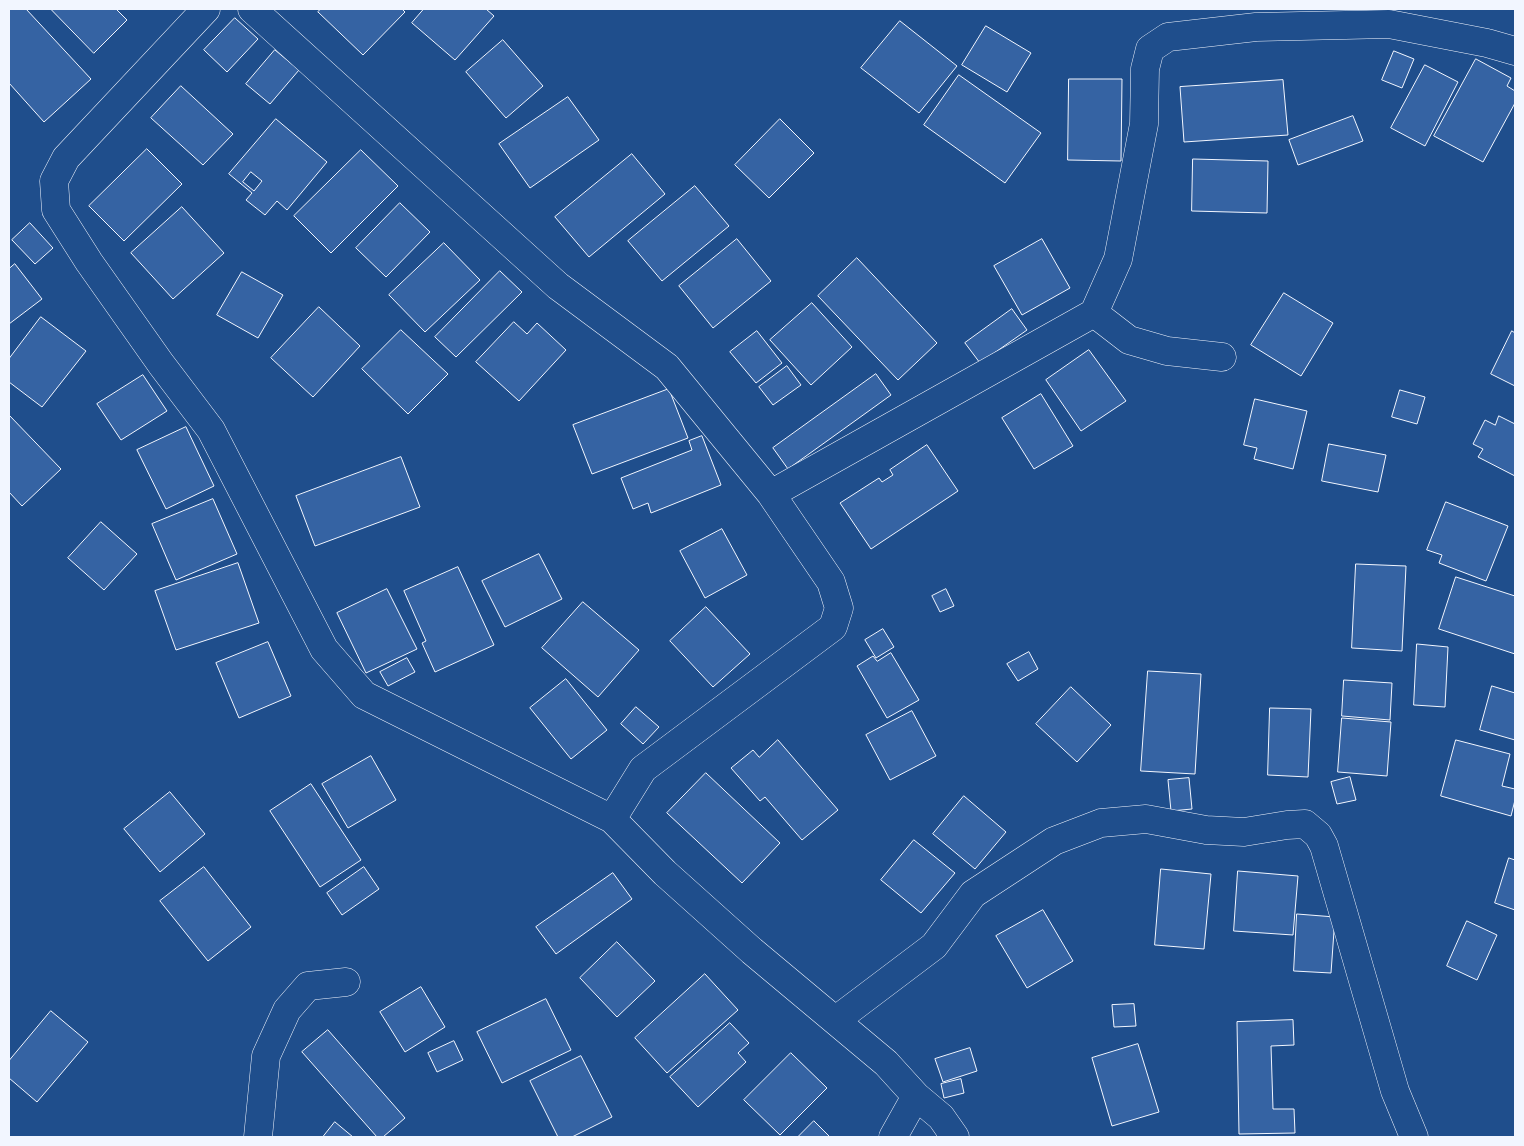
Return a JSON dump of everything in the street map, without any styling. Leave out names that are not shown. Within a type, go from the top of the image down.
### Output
[{"type":"street","points":[[206,9],[66,158],[54,181],[56,210],[88,262],[211,430],[324,649],[364,695],[612,819],[665,873],[752,951],[886,1063],[916,1096],[940,1117],[955,1137]]},
{"type":"street","points":[[252,9],[558,286],[667,367],[771,494],[832,582],[839,608],[833,627],[643,769],[612,819]]},
{"type":"street","points":[[771,494],[1094,314],[1118,259],[1144,124],[1145,69],[1150,49],[1168,37],[1256,26],[1389,24],[1488,43],[1515,51]]},
{"type":"street","points":[[1094,314],[1128,340],[1168,351],[1222,358]]},
{"type":"street","points":[[836,1020],[934,946],[973,894],[1054,841],[1101,823],[1146,819],[1206,830],[1244,832],[1305,824],[1318,835],[1324,846],[1395,1092],[1414,1137]]},
{"type":"street","points":[[258,1137],[266,1056],[287,1010],[308,986],[346,982]]},
{"type":"street","points":[[892,1137],[916,1096]]},
{"type":"building","points":[[9,9],[26,9],[91,79],[44,122],[9,83]]},
{"type":"building","points":[[51,9],[116,9],[127,20],[94,53]]},
{"type":"building","points":[[321,9],[402,9],[405,12],[363,55],[318,12]]},
{"type":"building","points":[[424,9],[486,9],[494,16],[455,60],[412,23]]},
{"type":"building","points":[[235,18],[258,39],[227,72],[204,50]]},
{"type":"building","points":[[900,21],[957,66],[919,113],[861,68]]},
{"type":"building","points":[[986,26],[1031,53],[1007,92],[962,65]]},
{"type":"building","points":[[503,40],[543,86],[506,118],[466,72]]},
{"type":"building","points":[[275,50],[299,70],[270,104],[246,84]]},
{"type":"building","points":[[1394,51],[1414,59],[1402,88],[1382,80]]},
{"type":"building","points":[[1476,59],[1511,78],[1507,86],[1515,91],[1515,103],[1483,162],[1434,136]]},
{"type":"building","points":[[1425,65],[1458,82],[1425,146],[1391,128]]},
{"type":"building","points":[[959,75],[1041,133],[1005,183],[924,125]]},
{"type":"building","points":[[1069,79],[1122,79],[1121,161],[1068,160]]},
{"type":"building","points":[[1283,80],[1288,135],[1184,142],[1180,87]]},
{"type":"building","points":[[181,86],[233,134],[203,165],[151,118]]},
{"type":"building","points":[[568,97],[599,140],[530,188],[499,144]]},
{"type":"building","points":[[1353,116],[1363,141],[1298,165],[1289,140]]},
{"type":"building","points":[[276,119],[327,162],[287,210],[277,201],[265,215],[246,200],[252,193],[229,174]],"holes":[[[251,172],[262,181],[254,191],[243,182]]]},
{"type":"building","points":[[780,119],[814,153],[769,198],[735,165]]},
{"type":"building","points":[[147,149],[182,184],[124,241],[89,206]]},
{"type":"building","points":[[361,150],[398,186],[331,253],[294,216]]},
{"type":"building","points":[[632,154],[665,194],[589,257],[555,217]]},
{"type":"building","points":[[1193,159],[1268,161],[1267,213],[1192,211]]},
{"type":"building","points":[[695,186],[729,226],[662,281],[628,241]]},
{"type":"building","points":[[400,203],[430,232],[386,277],[356,248]]},
{"type":"building","points":[[182,207],[224,253],[173,299],[131,253]]},
{"type":"building","points":[[30,223],[53,248],[35,264],[12,240]]},
{"type":"building","points":[[737,239],[771,281],[713,328],[679,286]]},
{"type":"building","points":[[1042,239],[1070,288],[1022,315],[994,266]]},
{"type":"building","points":[[444,243],[480,280],[425,332],[389,295]]},
{"type":"building","points":[[857,258],[937,343],[898,380],[818,296]]},
{"type":"building","points":[[15,264],[42,299],[9,324],[9,269]]},
{"type":"building","points":[[500,271],[522,292],[456,357],[435,337]]},
{"type":"building","points":[[242,272],[283,295],[258,338],[217,315]]},
{"type":"building","points":[[1284,293],[1333,323],[1301,376],[1251,345]]},
{"type":"building","points":[[812,303],[852,347],[811,385],[770,340]]},
{"type":"building","points":[[319,307],[360,346],[313,397],[271,358]]},
{"type":"building","points":[[1012,309],[1027,330],[980,363],[965,343]]},
{"type":"building","points":[[41,317],[86,351],[42,407],[9,382],[9,359]]},
{"type":"building","points":[[514,322],[527,334],[537,323],[566,350],[519,401],[476,362]]},
{"type":"building","points":[[401,330],[448,374],[408,414],[362,369]]},
{"type":"building","points":[[757,331],[782,363],[756,383],[730,352]]},
{"type":"building","points":[[1512,331],[1515,333],[1515,386],[1491,374]]},
{"type":"building","points":[[1089,350],[1126,401],[1081,431],[1046,380]]},
{"type":"building","points":[[787,366],[801,385],[773,405],[759,387]]},
{"type":"building","points":[[876,374],[891,395],[788,469],[773,448]]},
{"type":"building","points":[[143,375],[167,411],[121,440],[97,404]]},
{"type":"building","points":[[669,389],[688,438],[592,474],[573,425]]},
{"type":"building","points":[[1400,390],[1425,397],[1417,424],[1392,417]]},
{"type":"building","points":[[1041,394],[1073,446],[1034,469],[1002,418]]},
{"type":"building","points":[[1255,399],[1307,411],[1293,469],[1254,459],[1257,448],[1244,445]]},
{"type":"building","points":[[9,415],[61,469],[22,506],[9,492]]},
{"type":"building","points":[[1499,416],[1515,424],[1515,476],[1478,457],[1483,449],[1473,444],[1485,420],[1495,425]]},
{"type":"building","points":[[186,427],[214,486],[166,509],[137,450]]},
{"type":"building","points":[[702,436],[721,485],[651,513],[648,503],[633,509],[621,478],[692,450],[689,441]]},
{"type":"building","points":[[1329,444],[1386,455],[1378,492],[1322,481]]},
{"type":"building","points":[[927,445],[958,491],[871,549],[840,503],[879,478],[882,482],[893,475],[890,470]]},
{"type":"building","points":[[401,457],[420,507],[315,546],[296,496]]},
{"type":"building","points":[[213,499],[237,554],[176,580],[152,524]]},
{"type":"building","points":[[1446,502],[1508,526],[1486,581],[1439,563],[1442,555],[1427,550]]},
{"type":"building","points":[[101,522],[137,554],[104,590],[68,558]]},
{"type":"building","points":[[722,529],[747,575],[705,598],[680,551]]},
{"type":"building","points":[[539,554],[562,599],[505,627],[482,581]]},
{"type":"building","points":[[238,563],[259,623],[176,650],[155,591]]},
{"type":"building","points":[[1356,564],[1406,566],[1402,651],[1352,648]]},
{"type":"building","points":[[458,567],[494,645],[435,672],[422,643],[426,641],[404,591]]},
{"type":"building","points":[[1456,577],[1515,596],[1515,654],[1439,629]]},
{"type":"building","points":[[387,589],[417,649],[366,673],[337,613]]},
{"type":"building","points":[[946,589],[954,606],[940,612],[932,596]]},
{"type":"building","points":[[583,602],[639,650],[598,697],[542,648]]},
{"type":"building","points":[[706,607],[750,654],[713,687],[670,641]]},
{"type":"building","points":[[883,629],[894,647],[876,658],[865,640]]},
{"type":"building","points":[[268,642],[291,696],[239,718],[216,663]]},
{"type":"building","points":[[1417,644],[1448,647],[1445,707],[1414,705]]},
{"type":"building","points":[[1029,652],[1038,669],[1018,681],[1007,664]]},
{"type":"building","points":[[891,653],[919,700],[887,718],[857,666],[873,656],[877,661]]},
{"type":"building","points":[[407,658],[415,672],[388,686],[380,672]]},
{"type":"building","points":[[1148,671],[1201,674],[1195,774],[1141,771]]},
{"type":"building","points":[[566,679],[607,730],[571,759],[530,708]]},
{"type":"building","points":[[1344,680],[1392,683],[1390,720],[1342,716]]},
{"type":"building","points":[[1492,686],[1515,693],[1515,740],[1480,730]]},
{"type":"building","points":[[1071,687],[1111,725],[1077,762],[1036,724]]},
{"type":"building","points":[[636,707],[659,727],[643,744],[621,724]]},
{"type":"building","points":[[1270,708],[1311,709],[1308,777],[1268,775]]},
{"type":"building","points":[[912,711],[936,756],[890,780],[866,735]]},
{"type":"building","points":[[1342,718],[1391,722],[1387,776],[1338,772]]},
{"type":"building","points":[[778,740],[838,810],[802,840],[765,797],[760,801],[731,768],[753,750],[759,757]]},
{"type":"building","points":[[1456,740],[1510,754],[1502,786],[1515,789],[1515,800],[1511,816],[1441,796]]},
{"type":"building","points":[[371,756],[396,800],[348,828],[322,784]]},
{"type":"building","points":[[706,773],[780,843],[742,883],[667,813]]},
{"type":"building","points":[[1350,777],[1356,800],[1337,804],[1331,782]]},
{"type":"building","points":[[1189,778],[1192,809],[1171,811],[1168,780]]},
{"type":"building","points":[[311,784],[361,860],[320,887],[270,811]]},
{"type":"building","points":[[170,792],[205,834],[160,872],[124,829]]},
{"type":"building","points":[[964,796],[1006,832],[975,869],[933,834]]},
{"type":"building","points":[[914,840],[955,873],[921,913],[881,880]]},
{"type":"building","points":[[1509,858],[1515,860],[1515,910],[1495,903]]},
{"type":"building","points":[[204,867],[251,927],[208,961],[160,901]]},
{"type":"building","points":[[364,867],[379,889],[342,915],[327,893]]},
{"type":"building","points":[[1161,869],[1211,874],[1204,949],[1155,945]]},
{"type":"building","points":[[1238,871],[1298,876],[1293,935],[1234,931]]},
{"type":"building","points":[[613,873],[632,899],[556,954],[536,927]]},
{"type":"building","points":[[1043,910],[1073,961],[1027,988],[996,936]]},
{"type":"building","points":[[1297,914],[1335,917],[1331,973],[1294,971]]},
{"type":"building","points":[[1467,921],[1497,935],[1477,980],[1447,966]]},
{"type":"building","points":[[617,942],[655,981],[617,1017],[580,978]]},
{"type":"building","points":[[705,974],[738,1010],[667,1073],[635,1038]]},
{"type":"building","points":[[421,987],[445,1027],[405,1052],[380,1012]]},
{"type":"building","points":[[546,999],[571,1050],[502,1083],[477,1032]]},
{"type":"building","points":[[1134,1004],[1136,1026],[1114,1027],[1112,1005]]},
{"type":"building","points":[[51,1011],[88,1042],[37,1102],[9,1078],[9,1061]]},
{"type":"building","points":[[1293,1020],[1294,1045],[1271,1046],[1273,1109],[1294,1109],[1295,1133],[1239,1134],[1237,1022]]},
{"type":"building","points":[[730,1023],[749,1043],[738,1053],[746,1062],[698,1107],[670,1077]]},
{"type":"building","points":[[328,1030],[405,1118],[383,1137],[377,1137],[302,1052]]},
{"type":"building","points":[[454,1041],[463,1060],[437,1072],[428,1053]]},
{"type":"building","points":[[1138,1044],[1159,1112],[1112,1126],[1092,1058]]},
{"type":"building","points":[[970,1048],[977,1071],[943,1082],[935,1059]]},
{"type":"building","points":[[791,1053],[827,1088],[780,1135],[744,1100]]},
{"type":"building","points":[[581,1056],[612,1117],[572,1137],[558,1137],[530,1081]]},
{"type":"building","points":[[961,1079],[964,1093],[944,1098],[941,1084]]},
{"type":"building","points":[[814,1121],[830,1137],[798,1137]]},
{"type":"building","points":[[335,1122],[353,1137],[323,1137]]}]
